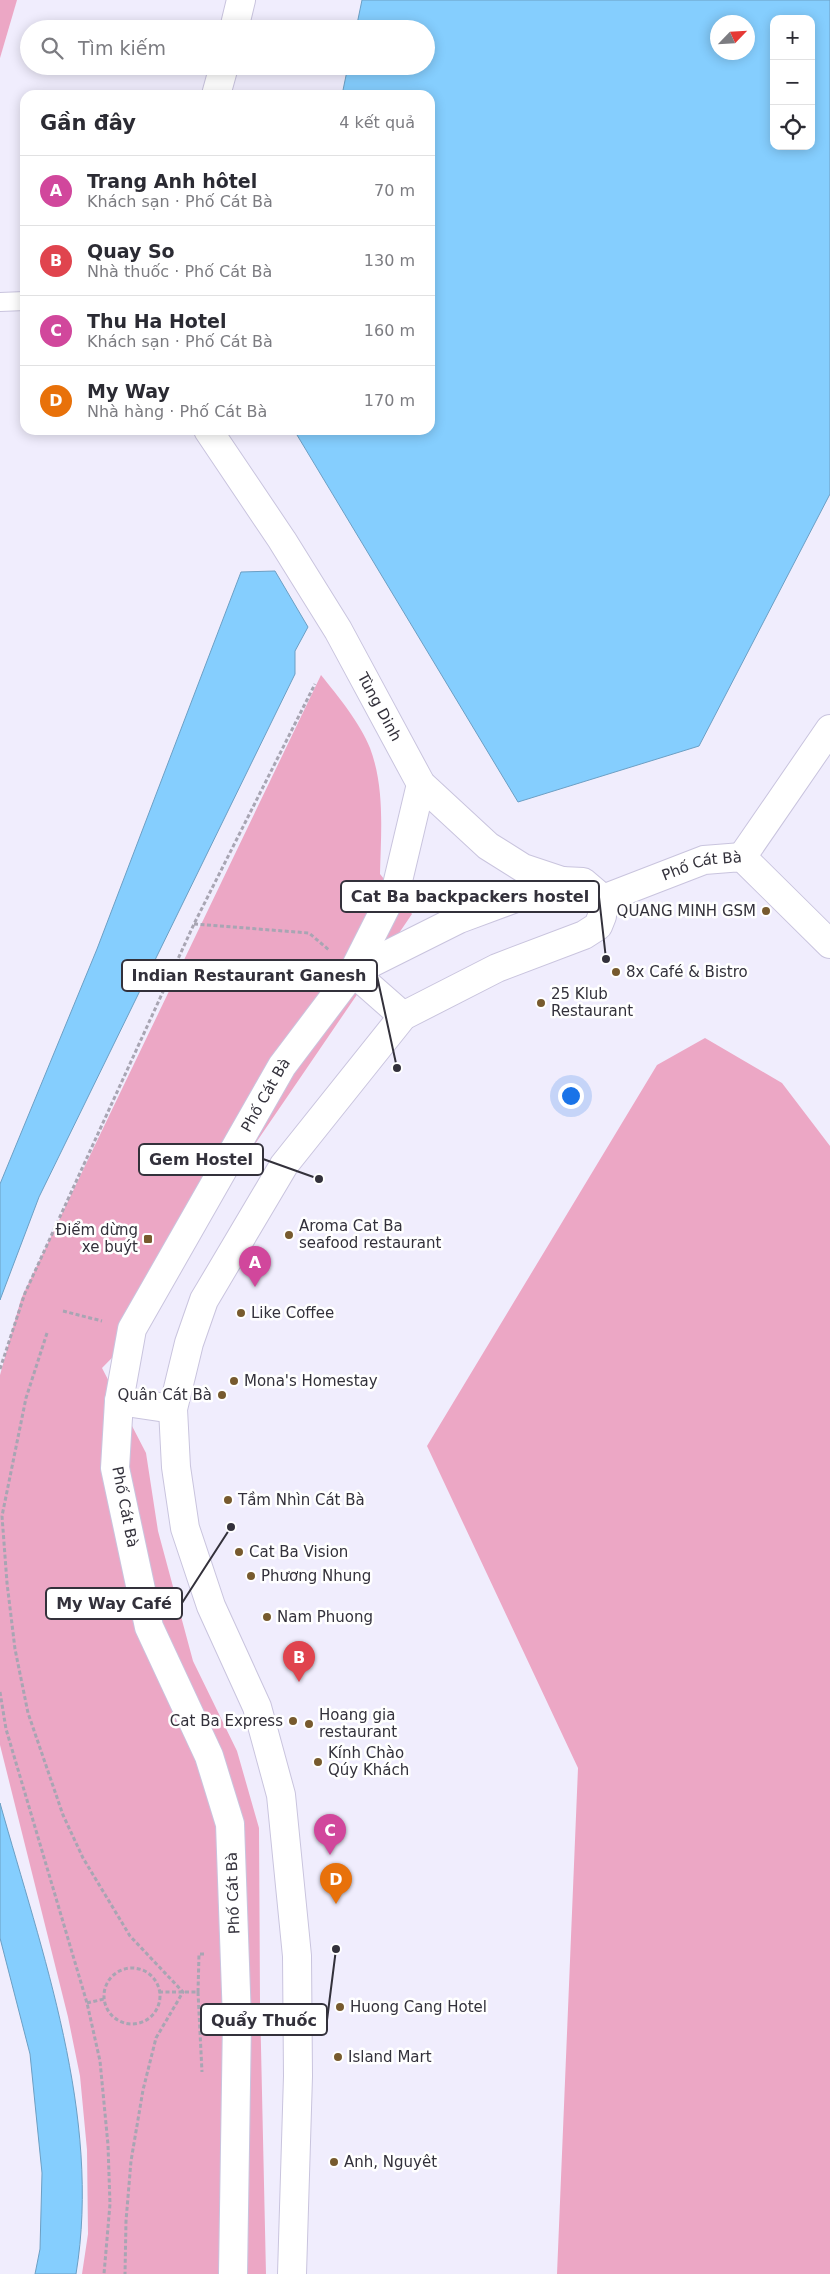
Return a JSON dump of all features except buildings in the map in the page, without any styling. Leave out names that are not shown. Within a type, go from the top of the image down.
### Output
[{"type":"main road","points":[[236,20],[241,0]]},
{"type":"main road","points":[[217,90],[222,75]]},
{"type":"main road","name":"Tùng Dinh","points":[[211,435],[282,540],[338,630],[421,784],[488,846],[523,868],[562,881]]},
{"type":"main road","points":[[742,857],[830,730]]},
{"type":"main road","points":[[403,1016],[353,972],[398,885],[421,784]]},
{"type":"main road","name":"Phố Cát Bà","points":[[233,2274],[237,2020],[230,1824],[209,1756],[149,1627],[115,1468],[119,1401],[132,1328],[282,1066],[353,972],[459,919],[562,881],[583,882],[603,899],[704,860],[742,857],[830,944]]},
{"type":"main road","points":[[292,2274],[298,2076],[296,1956],[281,1795],[257,1707],[211,1606],[185,1528],[176,1467],[174,1409],[189,1343],[204,1300],[284,1165],[403,1016],[497,968],[584,935],[598,926],[602,916],[603,899]]},
{"type":"main road","points":[[119,1401],[174,1409]]},
{"type":"main road","points":[[237,2020],[296,2021]]},
{"type":"lane","points":[[0,302],[20,301]]},
{"type":"path","points":[[0,1369],[25,1293],[194,924],[315,684]]},
{"type":"path","points":[[194,924],[310,933],[353,972]]},
{"type":"path","points":[[63,1311],[132,1328]]},
{"type":"path","points":[[47,1333],[26,1398],[2,1516],[12,1621],[28,1713],[63,1815],[83,1858],[130,1936],[183,1992]]},
{"type":"path","points":[[0,1692],[6,1729],[87,2003],[100,2061],[108,2144],[110,2204],[104,2274]]},
{"type":"path","points":[[159,1992],[198,1992],[199,1954],[236,1954]]},
{"type":"path","points":[[123,1969],[142,1970],[150,1975],[159,1992],[157,2009],[144,2021],[136,2024],[118,2021],[111,2015],[104,2000],[108,1981],[123,1969]]},
{"type":"path","points":[[125,2274],[126,2221],[131,2161],[143,2090],[156,2038],[183,1992]]},
{"type":"path","points":[[87,2003],[104,2000]]},
{"type":"shaded area","points":[[0,0],[17,0],[0,58]]},
{"type":"shaded area","points":[[321,675],[355,719],[370,748],[375,763],[380,794],[380,874],[412,914],[180,1254],[155,1314],[102,1368],[146,1453],[158,1531],[193,1661],[237,1751],[259,1828],[260,2002],[266,2274],[82,2274],[88,2234],[87,2150],[80,2076],[68,2017],[0,1745],[0,1375],[21,1299]]},
{"type":"shaded area","points":[[705,1038],[782,1083],[830,1146],[830,2274],[557,2274],[578,1768],[427,1446],[657,1065]]},
{"type":"water","points":[[362,0],[830,0],[830,494],[699,746],[518,802],[297,435],[435,435],[435,90],[343,90],[346,75],[435,75],[435,20],[358,20]]},
{"type":"water","points":[[275,571],[308,627],[295,651],[295,674],[39,1197],[0,1300],[0,1184],[97,949],[241,572]]},
{"type":"water","points":[[0,1803],[49,1976],[64,2036],[74,2095],[81,2155],[82,2215],[76,2274],[35,2274],[40,2249],[42,2173],[30,2054],[0,1938]]},
{"type":"place","name":"QUANG MINH GSM","points":[[766,911]]},
{"type":"place","name":"Cat Ba backpackers hostel","points":[[606,959]]},
{"type":"place","name":"8x Café & Bistro","points":[[616,972]]},
{"type":"place","name":"25 Klub Restaurant","points":[[541,1003]]},
{"type":"place","name":"Indian Restaurant Ganesh","points":[[397,1068]]},
{"type":"place","name":"Gem Hostel","points":[[319,1179]]},
{"type":"place","name":"Aroma Cat Ba seafood restaurant","points":[[289,1235]]},
{"type":"place","name":"Điểm dừng xe buýt","points":[[148,1239]]},
{"type":"place","name":"Trang Anh hôtel","points":[[255,1287]]},
{"type":"place","name":"Like Coffee","points":[[241,1313]]},
{"type":"place","name":"Mona's Homestay","points":[[234,1381]]},
{"type":"place","name":"Quân Cát Bà","points":[[222,1395]]},
{"type":"place","name":"Tầm Nhìn Cát Bà","points":[[228,1500]]},
{"type":"place","name":"My Way Café","points":[[231,1527]]},
{"type":"place","name":"Cat Ba Vision","points":[[239,1552]]},
{"type":"place","name":"Phương Nhung","points":[[251,1576]]},
{"type":"place","name":"Nam Phuong","points":[[267,1617]]},
{"type":"place","name":"Quay So","points":[[299,1682]]},
{"type":"place","name":"Cat Ba Express","points":[[293,1721]]},
{"type":"place","name":"Hoang gia restaurant","points":[[309,1724]]},
{"type":"place","name":"Kính Chào Qúy Khách","points":[[318,1762]]},
{"type":"place","name":"Thu Ha Hotel","points":[[330,1855]]},
{"type":"place","name":"My Way","points":[[336,1904]]},
{"type":"place","name":"Quẩy Thuốc","points":[[336,1949]]},
{"type":"place","name":"Huong Cang Hotel","points":[[340,2007]]},
{"type":"place","name":"Island Mart","points":[[338,2057]]},
{"type":"place","name":"Anh, Nguyêt","points":[[334,2162]]}]
